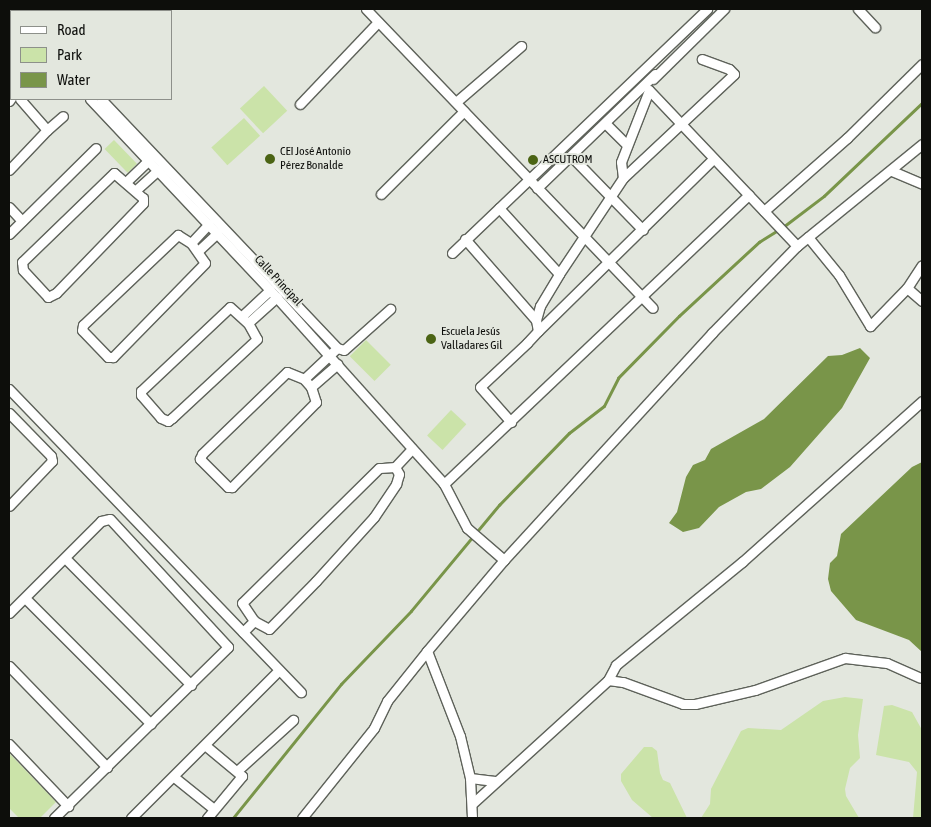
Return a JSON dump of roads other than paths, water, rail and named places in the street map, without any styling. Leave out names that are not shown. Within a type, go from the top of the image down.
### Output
[{"type":"street","points":[[366,9],[653,308]]},
{"type":"street","points":[[452,254],[465,239],[707,9]]},
{"type":"street","points":[[858,9],[875,27]]},
{"type":"street","points":[[537,188],[722,10]]},
{"type":"street","points":[[300,104],[378,22]]},
{"type":"street","points":[[456,102],[521,46]]},
{"type":"street","points":[[538,330],[536,320],[540,306],[559,274],[613,198],[623,178],[682,125],[734,74],[729,69],[702,59]]},
{"type":"street","points":[[766,213],[847,138],[922,64]]},
{"type":"street","points":[[623,178],[621,162],[626,145],[655,74]]},
{"type":"street","points":[[649,90],[795,243]]},
{"type":"street","points":[[21,100],[47,130]]},
{"type":"street","name":"Calle Principal","points":[[91,100],[277,297],[444,484],[467,528],[504,560]]},
{"type":"street","points":[[102,100],[337,348],[344,350],[390,309]]},
{"type":"street","points":[[381,194],[464,111]]},
{"type":"street","points":[[9,170],[63,116]]},
{"type":"street","points":[[605,123],[626,145]]},
{"type":"street","points":[[302,818],[374,728],[387,701],[427,651],[504,560],[712,333],[795,243],[808,237],[892,171],[922,144]]},
{"type":"street","points":[[9,234],[96,148]]},
{"type":"street","points":[[571,156],[643,230]]},
{"type":"street","points":[[511,422],[480,387],[643,230],[713,159]]},
{"type":"street","points":[[127,181],[149,160]]},
{"type":"street","points":[[136,190],[158,170]]},
{"type":"street","points":[[892,171],[922,184]]},
{"type":"street","points":[[114,173],[127,181],[143,198],[143,203],[56,293],[48,297],[23,270],[22,262],[114,173]]},
{"type":"street","points":[[444,484],[749,195]]},
{"type":"street","points":[[9,207],[22,221]]},
{"type":"street","points":[[498,208],[559,274]]},
{"type":"street","points":[[191,243],[209,224]]},
{"type":"street","points":[[198,251],[217,233]]},
{"type":"street","points":[[175,236],[191,243],[198,251],[205,263],[113,357],[108,358],[82,330],[83,325],[175,236]]},
{"type":"street","points":[[808,237],[839,275],[870,326],[907,288],[922,265]]},
{"type":"street","points":[[465,239],[536,320]]},
{"type":"street","points":[[907,288],[922,301]]},
{"type":"street","points":[[245,320],[270,290]]},
{"type":"street","points":[[245,320],[277,297]]},
{"type":"street","points":[[230,307],[245,320],[257,339],[172,418],[168,421],[161,418],[146,403],[140,395],[142,391],[230,307]]},
{"type":"street","points":[[304,379],[337,348]]},
{"type":"street","points":[[311,387],[337,364]]},
{"type":"street","points":[[287,372],[304,379],[311,387],[316,402],[232,487],[228,487],[200,459],[205,450],[287,372]]},
{"type":"street","points":[[9,390],[301,692]]},
{"type":"street","points":[[473,803],[608,680],[616,665],[742,562],[922,401]]},
{"type":"street","points":[[9,413],[51,456],[52,461],[9,506]]},
{"type":"street","points":[[395,467],[399,474],[396,484],[374,517],[269,629],[254,621],[242,603],[379,468],[395,467],[412,449]]},
{"type":"street","points":[[9,613],[101,521],[110,519],[226,643],[225,652],[54,818]]},
{"type":"street","points":[[65,558],[191,685]]},
{"type":"street","points":[[25,598],[151,724]]},
{"type":"street","points":[[243,632],[254,621]]},
{"type":"street","points":[[427,651],[460,736],[470,778],[473,818]]},
{"type":"street","points":[[608,680],[623,682],[683,704],[695,704],[755,690],[845,658],[887,663],[920,678]]},
{"type":"street","points":[[9,666],[107,768]]},
{"type":"street","points":[[131,818],[206,746],[279,670]]},
{"type":"street","points":[[237,771],[292,720]]},
{"type":"street","points":[[9,744],[68,806]]},
{"type":"street","points":[[206,746],[237,771],[241,780],[207,818]]},
{"type":"street","points":[[174,777],[214,810]]},
{"type":"street","points":[[470,778],[495,781]]},
{"type":"water","points":[[860,348],[870,358],[842,408],[790,467],[761,489],[746,492],[719,507],[699,528],[683,532],[669,523],[677,512],[686,477],[693,465],[705,460],[711,449],[764,419],[828,356],[842,355]]},
{"type":"water","points":[[922,462],[922,652],[909,640],[856,620],[831,591],[828,579],[830,563],[837,556],[841,534],[912,467]]},
{"type":"waterway","points":[[783,227],[824,196],[922,103]]},
{"type":"waterway","points":[[233,818],[341,684],[411,611],[499,505],[569,433],[604,406],[618,378],[679,316],[759,242],[778,230]]},
{"type":"place","name":"CEI José Antonio Pérez Bonalde","points":[[270,159]]},
{"type":"place","name":"ASCUTROM","points":[[533,160]]},
{"type":"place","name":"Escuela Jesús Valladares Gil","points":[[431,339]]}]
